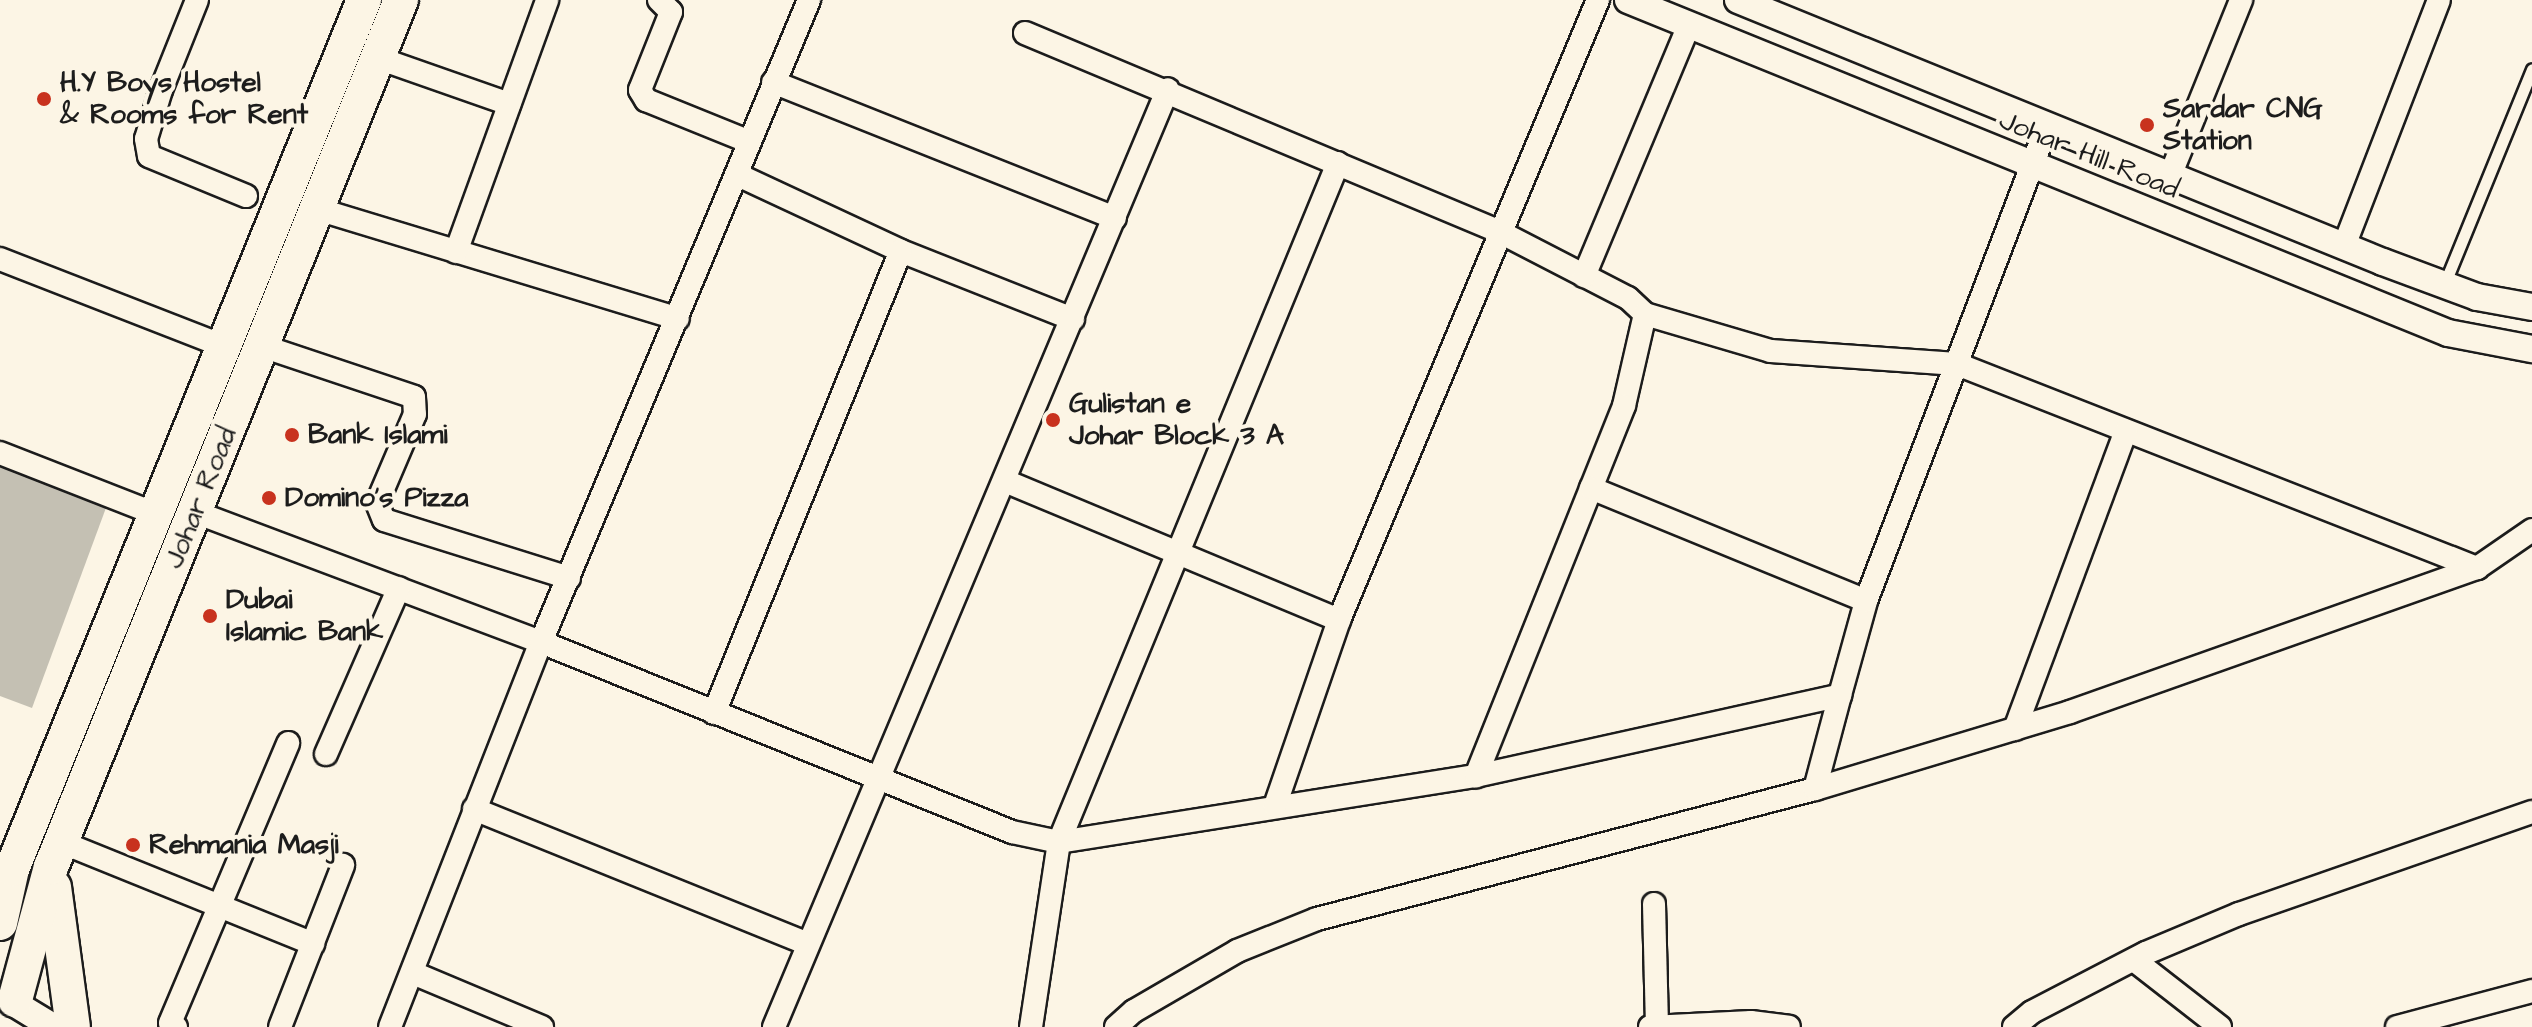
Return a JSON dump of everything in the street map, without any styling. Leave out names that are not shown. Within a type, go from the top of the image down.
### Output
[{"type":"main road","name":"Johar Road","points":[[0,923],[6,874],[364,0]]},
{"type":"main road","name":"Johar Road","points":[[11,1006],[56,855],[401,0]]},
{"type":"main road","points":[[56,855],[73,1027]]},
{"type":"street","points":[[197,0],[157,103],[146,139],[149,156],[246,196]]},
{"type":"street","points":[[456,252],[547,0]]},
{"type":"street","points":[[390,1027],[541,642],[809,0]]},
{"type":"street","points":[[1275,806],[1339,620],[1498,231],[1598,0]]},
{"type":"street","name":"Johar Hill Road","points":[[1628,0],[2030,166],[2448,333],[2532,349]]},
{"type":"street","name":"Johar Hill Road","points":[[1738,0],[2444,285],[2532,307]]},
{"type":"street","points":[[2170,176],[2241,0]]},
{"type":"street","points":[[2344,246],[2439,0]]},
{"type":"street","points":[[672,4],[640,90],[646,100],[750,142]]},
{"type":"street","points":[[1584,276],[1689,25]]},
{"type":"street","points":[[1025,33],[1168,89],[1498,231],[1628,298],[1645,314],[1771,351],[1957,364],[2477,568]]},
{"type":"street","points":[[378,58],[509,104]]},
{"type":"street","points":[[773,82],[1115,218]]},
{"type":"street","points":[[774,1027],[1168,89]]},
{"type":"street","points":[[1815,789],[1866,601],[2047,126]]},
{"type":"street","points":[[1031,1027],[1059,842],[1175,552],[1338,163]]},
{"type":"street","points":[[738,175],[901,251],[1073,319]]},
{"type":"street","points":[[317,209],[678,319]]},
{"type":"street","points":[[714,713],[901,251]]},
{"type":"street","points":[[0,259],[223,346]]},
{"type":"street","points":[[634,305],[688,294]]},
{"type":"street","points":[[1476,776],[1624,406],[1645,314]]},
{"type":"street","points":[[262,346],[414,397],[415,414],[377,503],[384,520],[569,578]]},
{"type":"street","points":[[2015,729],[2126,431]]},
{"type":"street","points":[[0,453],[153,513]]},
{"type":"street","points":[[1005,481],[1339,620]]},
{"type":"street","points":[[1591,488],[1866,601]]},
{"type":"street","points":[[195,512],[541,642],[1012,832],[1059,842],[1476,776],[1840,695]]},
{"type":"street","points":[[1116,1027],[1134,1011],[1237,951],[1317,919],[1815,789],[2015,729],[2477,568],[2532,530]]},
{"type":"street","points":[[326,754],[399,588]]},
{"type":"street","points":[[176,1027],[170,1023],[288,743]]},
{"type":"street","points":[[474,809],[808,944]]},
{"type":"street","points":[[2014,1027],[2134,960],[2267,904],[2532,812]]},
{"type":"street","points":[[56,855],[313,944]]},
{"type":"street","points":[[280,1027],[343,865]]},
{"type":"street","points":[[1654,904],[1654,1026],[1751,1022],[1789,1027]]},
{"type":"street","points":[[2134,960],[2220,1027]]},
{"type":"street","points":[[413,973],[542,1027]]},
{"type":"street","points":[[2397,1027],[2532,991]]},
{"type":"street","points":[[11,1006],[53,1027]]},
{"type":"lane","points":[[2444,285],[2532,69]]},
{"type":"building","points":[[0,457],[110,497],[32,708],[0,696]]},
{"type":"place","name":"H.Y Boys Hostel & Rooms for Rent","points":[[44,99]]},
{"type":"place","name":"Sardar CNG Station","points":[[2147,125]]},
{"type":"place","name":"Gulistan e Johar Block 3 A","points":[[1053,420]]},
{"type":"place","name":"Bank Islami","points":[[292,435]]},
{"type":"place","name":"Domino's Pizza","points":[[269,498]]},
{"type":"place","name":"Dubai Islamic Bank","points":[[210,616]]},
{"type":"place","name":"Rehmania Masji","points":[[133,845]]}]
